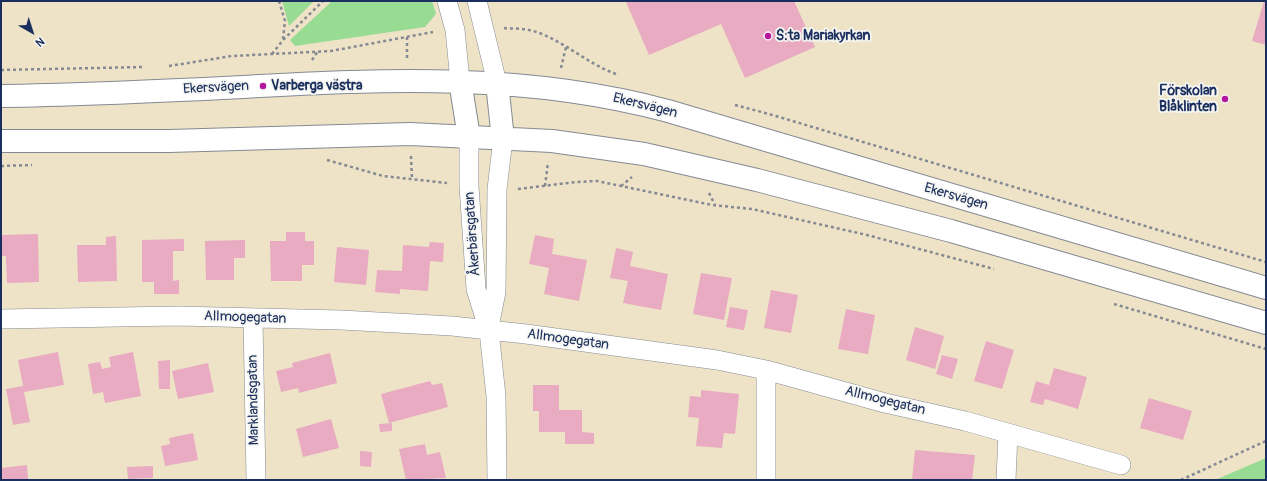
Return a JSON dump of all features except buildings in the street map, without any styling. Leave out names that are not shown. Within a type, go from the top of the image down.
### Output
[{"type":"main road","name":"Ekersvägen","points":[[1,96],[131,93],[408,80],[497,82],[558,89],[635,102],[1266,288]]},
{"type":"main road","points":[[460,81],[470,137]]},
{"type":"main road","points":[[497,82],[503,139]]},
{"type":"main road","points":[[1,140],[170,141],[410,134],[552,141],[644,154],[757,180],[952,231],[1266,323]]},
{"type":"street","points":[[447,1],[455,30],[460,81]]},
{"type":"street","points":[[477,1],[497,82]]},
{"type":"street","name":"Åkerbärsgatan","points":[[470,137],[469,186],[476,289],[488,330],[496,396],[497,480]]},
{"type":"street","name":"Åkerbärsgatan","points":[[488,330],[496,292],[497,189],[503,139]]},
{"type":"street","name":"Allmogegatan","points":[[1,319],[164,316],[341,320],[452,326],[526,334],[709,359],[766,370],[885,403],[1008,432],[1121,464]]},
{"type":"street","name":"Marklandsgatan","points":[[253,319],[256,480]]},
{"type":"street","points":[[766,370],[766,480]]},
{"type":"street","points":[[1006,480],[1008,432]]},
{"type":"path","points":[[279,1],[285,21],[283,40]]},
{"type":"path","points":[[272,54],[283,40],[323,1]]},
{"type":"path","points":[[501,28],[529,30],[542,34],[597,66],[620,76]]},
{"type":"path","points":[[163,67],[232,56],[331,51],[437,31]]},
{"type":"path","points":[[406,37],[408,80]]},
{"type":"path","points":[[310,64],[318,51]]},
{"type":"path","points":[[1,70],[147,67]]},
{"type":"path","points":[[731,104],[1266,262]]},
{"type":"path","points":[[410,134],[412,179]]},
{"type":"path","points":[[325,160],[383,176],[448,183]]},
{"type":"path","points":[[1,166],[33,166]]},
{"type":"path","points":[[621,186],[632,177]]},
{"type":"path","points":[[514,189],[597,181],[716,206],[752,209],[844,230],[1001,271]]},
{"type":"path","points":[[709,193],[716,206]]},
{"type":"path","points":[[1107,302],[1266,349]]},
{"type":"path","points":[[1181,480],[1266,441]]},
{"type":"green space","points":[[282,1],[314,1],[289,26]]},
{"type":"green space","points":[[332,1],[432,1],[436,14],[425,27],[295,46],[290,40]]},
{"type":"green space","points":[[1266,458],[1266,480],[1215,480]]},
{"type":"place","name":"S:ta Mariakyrkan","points":[[768,36]]},
{"type":"place","name":"Varberga västra","points":[[263,86]]},
{"type":"place","name":"Förskolan Blåklinten","points":[[1225,99]]}]
